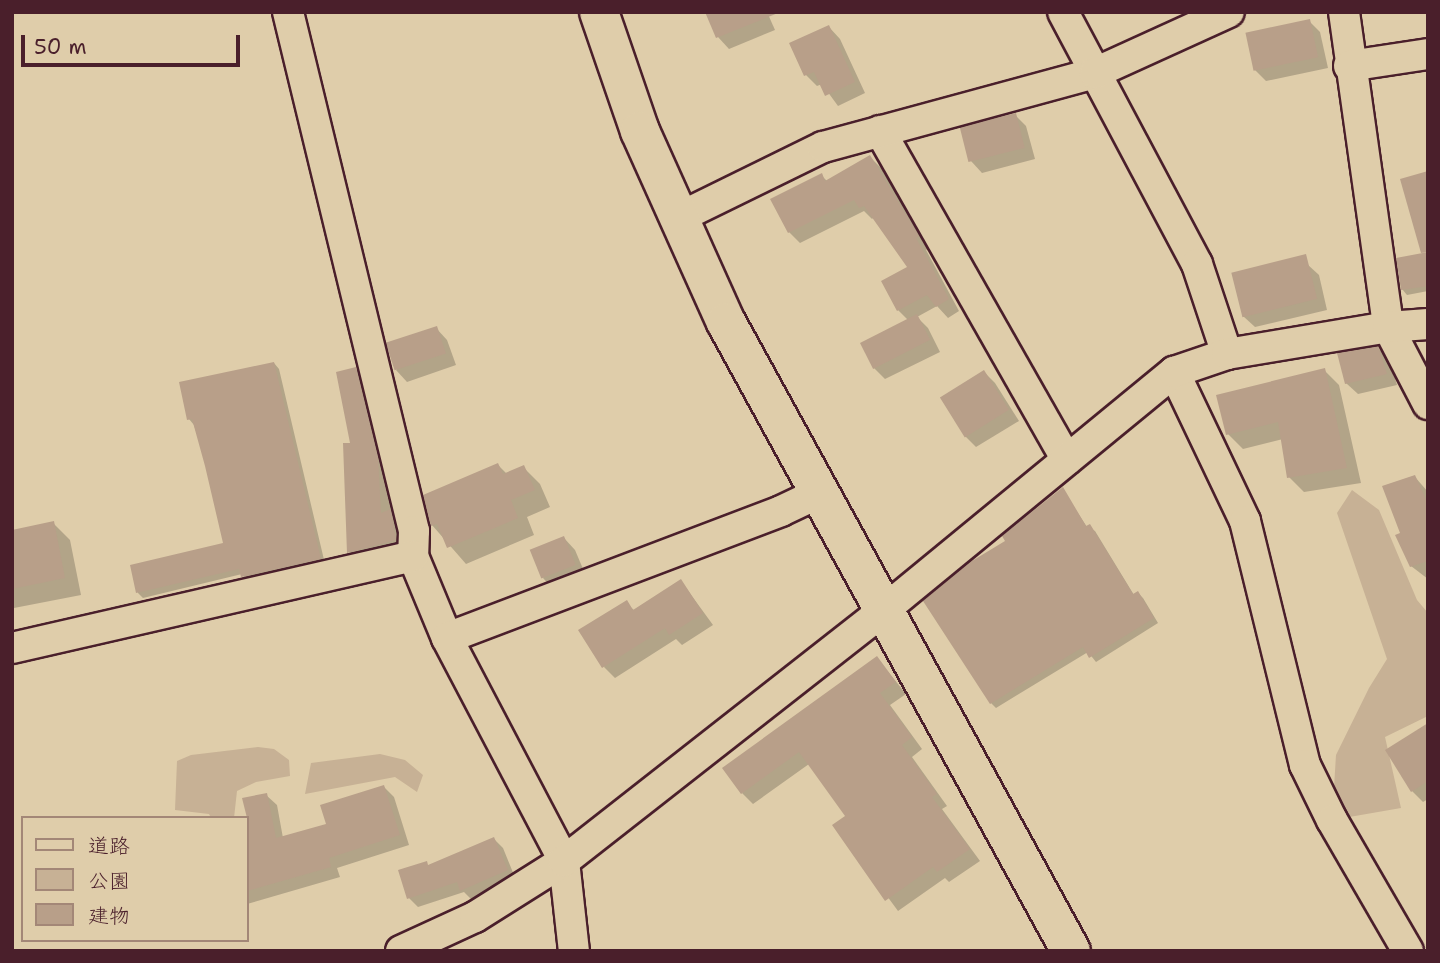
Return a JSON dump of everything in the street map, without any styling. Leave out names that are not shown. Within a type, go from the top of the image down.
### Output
[{"type":"street","points":[[288,12],[414,531],[414,556],[447,638],[564,861],[574,951]]},
{"type":"street","points":[[599,12],[640,131],[726,322],[1071,951]]},
{"type":"street","points":[[1063,12],[1197,264],[1227,354]]},
{"type":"street","points":[[678,218],[823,146],[1095,73],[1229,12]]},
{"type":"street","points":[[1343,12],[1388,327],[1428,404]]},
{"type":"street","points":[[1349,66],[1428,54]]},
{"type":"street","points":[[880,131],[1067,460]]},
{"type":"street","points":[[401,951],[475,917],[564,861],[883,611],[1174,372],[1227,354],[1388,327],[1428,324]]},
{"type":"street","points":[[1174,372],[1245,521],[1305,765],[1332,820],[1408,951]]},
{"type":"street","points":[[447,638],[781,511],[819,493]]},
{"type":"street","points":[[12,648],[414,556]]},
{"type":"green space","points":[[1352,490],[1379,510],[1417,600],[1428,613],[1428,716],[1385,737],[1401,808],[1332,820],[1336,755],[1369,688],[1387,659],[1337,513]]},
{"type":"green space","points":[[258,747],[274,749],[289,760],[290,776],[256,782],[237,791],[234,816],[210,816],[175,810],[177,761],[191,755]]},
{"type":"green space","points":[[380,754],[405,760],[423,775],[417,792],[395,777],[305,794],[311,763]]},
{"type":"building","points":[[705,12],[778,12],[778,13],[716,38]]},
{"type":"building","points":[[1310,19],[1318,57],[1254,71],[1245,33]]},
{"type":"building","points":[[829,25],[855,82],[825,96],[814,72],[804,76],[789,43]]},
{"type":"building","points":[[1016,113],[1025,148],[968,162],[960,127]]},
{"type":"building","points":[[870,155],[919,236],[916,238],[949,299],[936,307],[927,295],[897,311],[881,281],[907,267],[864,206],[859,208],[854,200],[788,233],[770,199],[822,173],[825,181]]},
{"type":"building","points":[[1428,171],[1428,252],[1421,253],[1400,179]]},
{"type":"building","points":[[1428,252],[1428,286],[1401,290],[1396,258]]},
{"type":"building","points":[[1306,254],[1317,299],[1242,317],[1231,273]]},
{"type":"building","points":[[917,314],[930,340],[873,369],[860,343]]},
{"type":"building","points":[[437,326],[446,354],[395,370],[386,343]]},
{"type":"building","points":[[1378,346],[1387,374],[1345,384],[1337,353]]},
{"type":"building","points":[[274,362],[321,559],[241,577],[239,569],[136,593],[130,565],[223,543],[205,466],[192,419],[187,420],[179,382]]},
{"type":"building","points":[[356,367],[378,457],[381,513],[391,509],[396,540],[347,553],[343,443],[350,443],[336,372]]},
{"type":"building","points":[[1325,368],[1347,468],[1287,478],[1278,422],[1226,435],[1216,395]]},
{"type":"building","points":[[984,370],[1009,410],[965,437],[940,398]]},
{"type":"building","points":[[498,463],[503,474],[524,465],[535,490],[511,500],[518,518],[447,548],[437,524],[431,526],[423,495]]},
{"type":"building","points":[[1415,475],[1428,504],[1428,561],[1410,567],[1395,535],[1400,533],[1382,486]]},
{"type":"building","points":[[1063,487],[1086,526],[1090,524],[1133,594],[1138,591],[1154,618],[1089,658],[1083,647],[990,704],[923,601],[972,561],[1005,541],[1002,536]]},
{"type":"building","points":[[54,521],[65,578],[12,589],[12,530]]},
{"type":"building","points":[[564,536],[576,565],[541,579],[530,550]]},
{"type":"building","points":[[681,579],[703,613],[669,635],[665,628],[602,668],[578,630],[627,600],[633,610]]},
{"type":"building","points":[[877,656],[896,682],[880,693],[912,737],[902,745],[937,794],[932,797],[970,849],[937,872],[933,867],[885,901],[832,825],[845,816],[799,752],[741,794],[722,768]]},
{"type":"building","points":[[1428,723],[1428,781],[1411,792],[1385,750]]},
{"type":"building","points":[[384,785],[400,835],[329,858],[331,867],[248,891],[248,816],[242,798],[267,793],[276,838],[326,824],[320,805]]},
{"type":"building","points":[[494,837],[508,870],[460,891],[457,882],[407,899],[398,870],[427,861],[428,865]]}]
